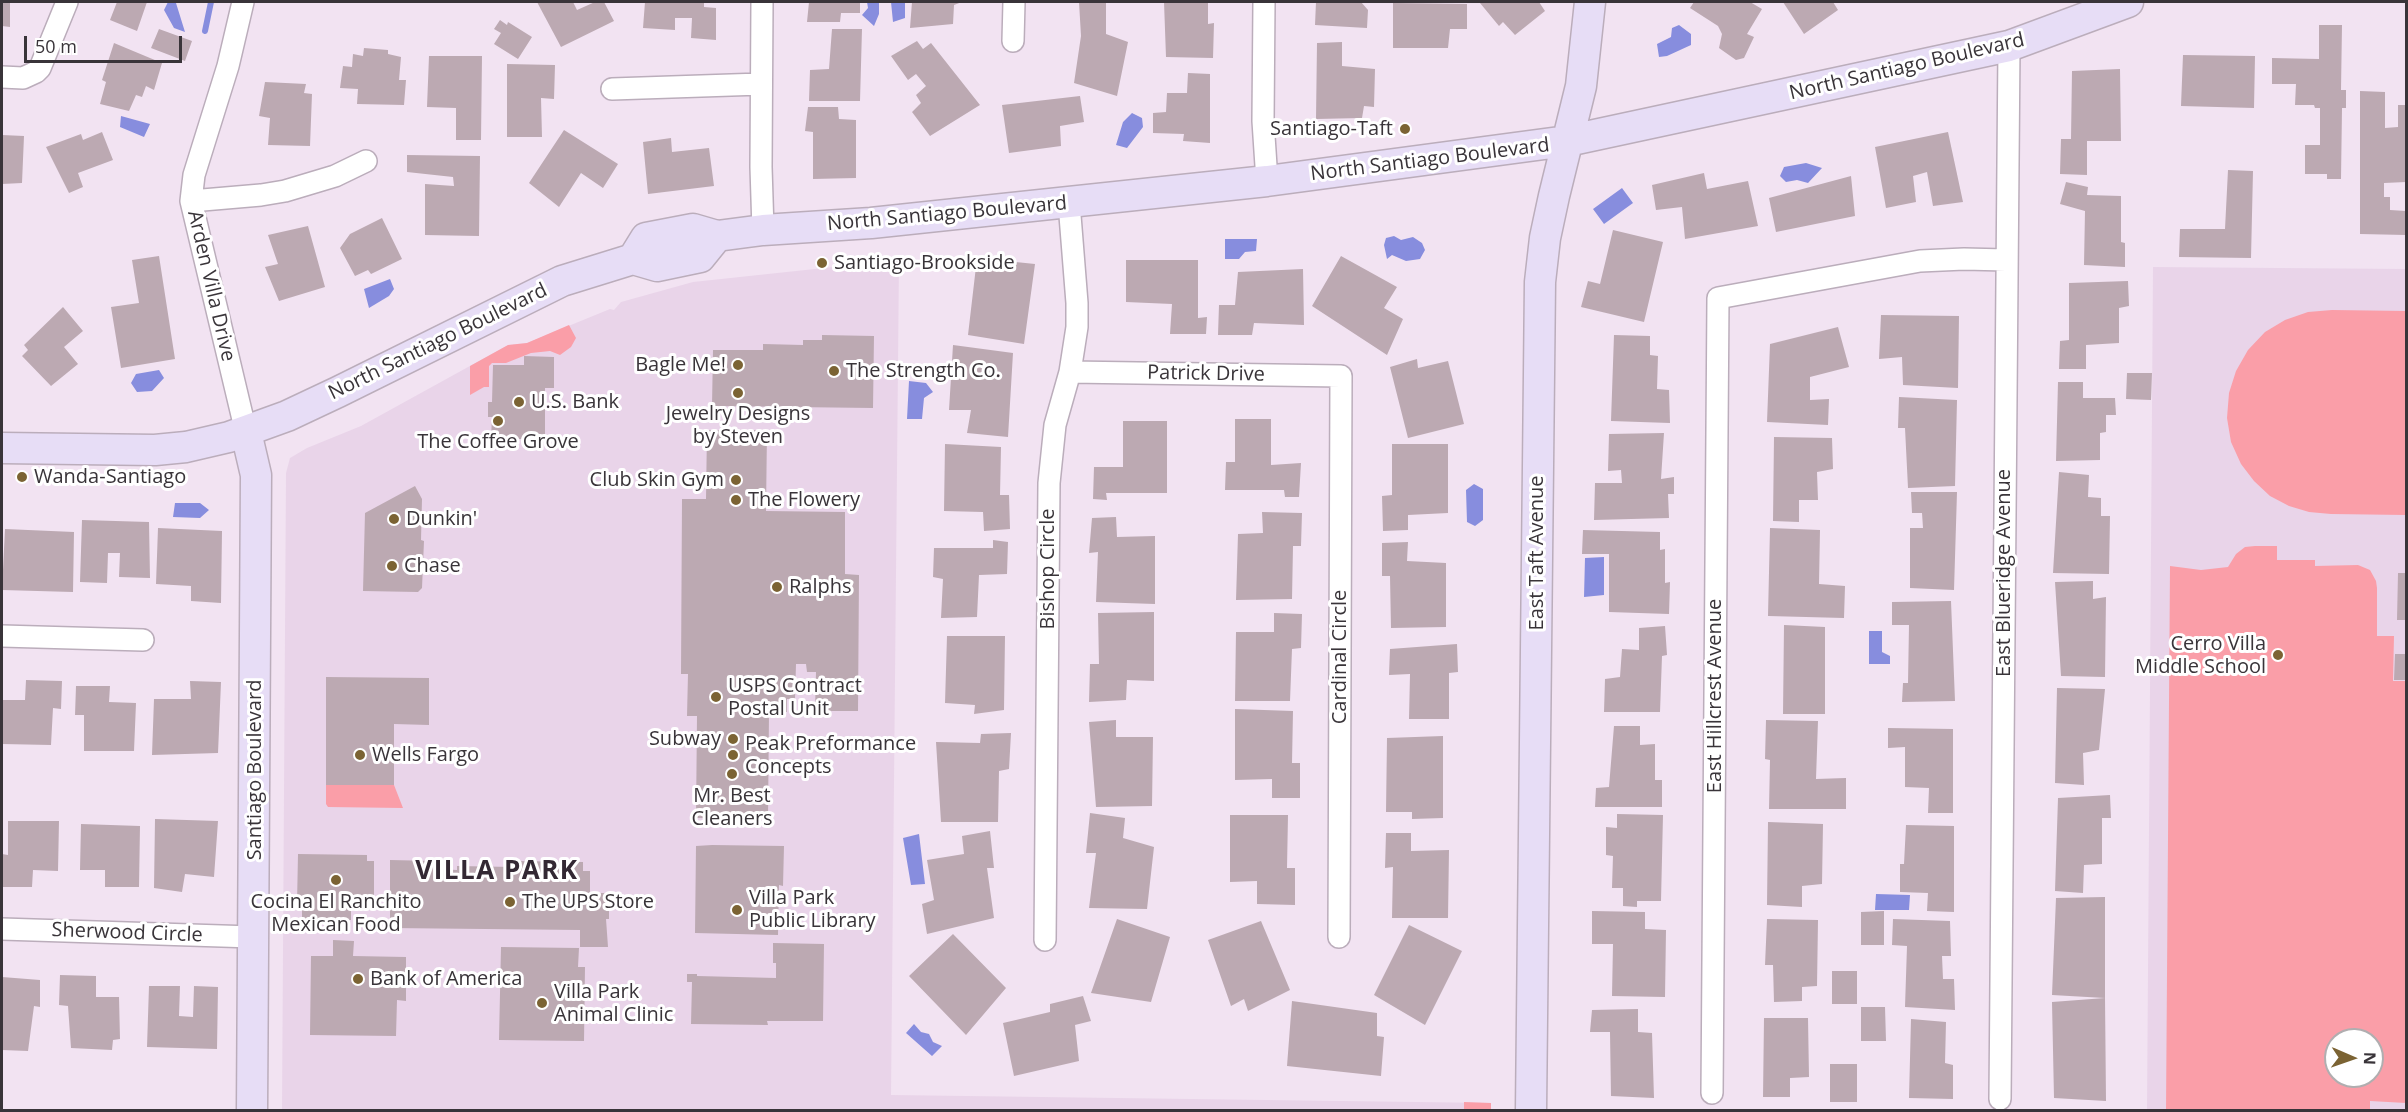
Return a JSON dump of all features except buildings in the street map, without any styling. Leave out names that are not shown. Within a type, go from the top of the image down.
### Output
[{"type":"main road","name":"East Taft Avenue","points":[[1532,1110],[1539,318],[1545,238],[1581,86],[1590,2]]},
{"type":"main road","name":"North Santiago Boulevard","points":[[2,448],[155,450],[186,447],[246,432],[338,392],[562,281],[633,259],[646,238],[693,229],[717,236],[1069,203],[1267,181],[1567,141],[2009,46],[2128,2]]},
{"type":"main road","name":"Santiago Boulevard","points":[[246,432],[256,475],[252,1110]]},
{"type":"street","points":[[2,77],[23,78],[36,72],[44,60],[67,2]]},
{"type":"street","name":"Arden Villa Drive","points":[[243,2],[228,66],[194,176],[191,201],[246,432]]},
{"type":"street","points":[[762,2],[763,230]]},
{"type":"street","points":[[1013,41],[1014,2]]},
{"type":"street","points":[[1264,2],[1263,122],[1267,181]]},
{"type":"street","name":"East Blueridge Avenue","points":[[2000,1099],[2009,46]]},
{"type":"street","points":[[612,89],[761,84]]},
{"type":"street","points":[[191,201],[285,191],[335,176],[366,161]]},
{"type":"street","name":"Bishop Circle","points":[[1046,940],[1049,483],[1055,425],[1075,350],[1077,303],[1069,203]]},
{"type":"street","name":"East Hillcrest Avenue","points":[[1712,1093],[1718,298],[1920,261],[2006,260]]},
{"type":"street","name":"Patrick Drive","points":[[1070,372],[1341,376]]},
{"type":"street","name":"Cardinal Circle","points":[[1339,938],[1341,376]]},
{"type":"street","points":[[2,636],[143,640]]},
{"type":"street","name":"Sherwood Circle","points":[[2,929],[253,937]]},
{"type":"shaded area","points":[[899,260],[891,1095],[1491,1103],[1491,1110],[282,1110],[286,473],[290,458],[307,448],[361,426],[508,345],[527,343],[610,309],[614,310],[621,302],[693,282]]},
{"type":"shaded area","name":"Cerro Villa Middle School","points":[[2153,267],[2406,269],[2406,1110],[2147,1110]]},
{"type":"shaded area","points":[[2406,311],[2406,515],[2331,514],[2309,512],[2289,506],[2270,496],[2254,481],[2241,464],[2231,442],[2227,418],[2229,393],[2236,371],[2248,350],[2265,332],[2285,320],[2308,312]]},
{"type":"shaded area","points":[[569,325],[576,338],[571,347],[560,355],[550,351],[531,353],[506,363],[492,363],[489,366],[489,387],[484,387],[470,395],[470,366],[508,345],[527,343]]},
{"type":"shaded area","points":[[2277,546],[2277,560],[2315,560],[2315,566],[2358,565],[2370,570],[2377,588],[2377,636],[2394,636],[2393,681],[2406,681],[2406,1103],[2370,1101],[2370,1110],[2166,1110],[2170,566],[2201,570],[2228,567],[2236,554],[2245,547]]},
{"type":"shaded area","points":[[326,785],[394,785],[403,808],[328,807]]},
{"type":"shaded area","points":[[1464,1102],[1491,1103],[1491,1110],[1464,1110]]},
{"type":"water","points":[[168,2],[176,3],[185,32],[174,28],[164,10]]},
{"type":"water","points":[[867,2],[879,2],[879,14],[874,26],[862,15],[868,8]]},
{"type":"water","points":[[891,2],[905,2],[905,18],[893,22]]},
{"type":"water","points":[[1679,25],[1691,34],[1691,45],[1667,56],[1659,57],[1657,44],[1671,37],[1672,28]]},
{"type":"water","points":[[1132,113],[1142,118],[1143,127],[1127,148],[1116,145],[1123,122]]},
{"type":"water","points":[[121,116],[150,124],[144,137],[120,127]]},
{"type":"water","points":[[1806,163],[1822,168],[1808,183],[1797,180],[1786,182],[1780,176],[1784,167]]},
{"type":"water","points":[[1622,188],[1633,203],[1604,224],[1593,209]]},
{"type":"water","points":[[1394,236],[1401,240],[1413,237],[1422,243],[1425,250],[1420,259],[1406,261],[1392,255],[1387,259],[1384,245],[1386,238]]},
{"type":"water","points":[[1225,239],[1257,239],[1256,251],[1245,252],[1239,259],[1225,259]]},
{"type":"water","points":[[390,279],[394,289],[389,296],[369,308],[364,289]]},
{"type":"water","points":[[159,370],[164,378],[152,391],[137,392],[131,383],[136,374]]},
{"type":"water","points":[[909,381],[926,383],[933,392],[924,398],[922,419],[907,419]]},
{"type":"water","points":[[1474,484],[1483,489],[1483,520],[1475,526],[1467,522],[1466,490]]},
{"type":"water","points":[[175,503],[200,503],[209,510],[200,518],[173,517]]},
{"type":"water","points":[[1604,557],[1604,595],[1584,597],[1585,558]]},
{"type":"water","points":[[1869,631],[1882,631],[1882,652],[1890,656],[1890,664],[1869,664]]},
{"type":"water","points":[[919,834],[925,884],[911,885],[903,838]]},
{"type":"water","points":[[1876,894],[1910,895],[1909,910],[1875,910]]},
{"type":"water","points":[[914,1024],[921,1032],[929,1034],[933,1042],[942,1046],[932,1056],[906,1033]]},
{"type":"waterway","points":[[205,31],[211,2]]},
{"type":"place","name":"Santiago-Taft","points":[[1405,129]]},
{"type":"place","name":"Santiago-Brookside","points":[[822,263]]},
{"type":"place","name":"Bagle Me!","points":[[738,365]]},
{"type":"place","name":"The Strength Co.","points":[[834,371]]},
{"type":"place","name":"Jewelry Designs by Steven","points":[[738,393]]},
{"type":"place","name":"U.S. Bank","points":[[519,402]]},
{"type":"place","name":"The Coffee Grove","points":[[498,421]]},
{"type":"place","name":"Wanda-Santiago","points":[[22,477]]},
{"type":"place","name":"Club Skin Gym","points":[[736,480]]},
{"type":"place","name":"The Flowery","points":[[736,500]]},
{"type":"place","name":"Dunkin'","points":[[394,519]]},
{"type":"place","name":"Chase","points":[[392,566]]},
{"type":"place","name":"Ralphs","points":[[777,587]]},
{"type":"place","name":"Cerro Villa Middle School","points":[[2278,655]]},
{"type":"place","name":"USPS Contract Postal Unit","points":[[716,697]]},
{"type":"place","name":"Subway","points":[[733,739]]},
{"type":"place","name":"Wells Fargo","points":[[360,755]]},
{"type":"place","name":"Peak Preformance Concepts","points":[[733,755]]},
{"type":"place","name":"Mr. Best Cleaners","points":[[732,774]]},
{"type":"place","name":"Cocina El Ranchito Mexican Food","points":[[336,880]]},
{"type":"place","name":"The UPS Store","points":[[510,902]]},
{"type":"place","name":"Villa Park Public Library","points":[[737,910]]},
{"type":"place","name":"Bank of America","points":[[358,979]]},
{"type":"place","name":"Villa Park Animal Clinic","points":[[542,1003]]},
{"type":"district","name":"VILLA PARK","points":[[497,872]]}]
